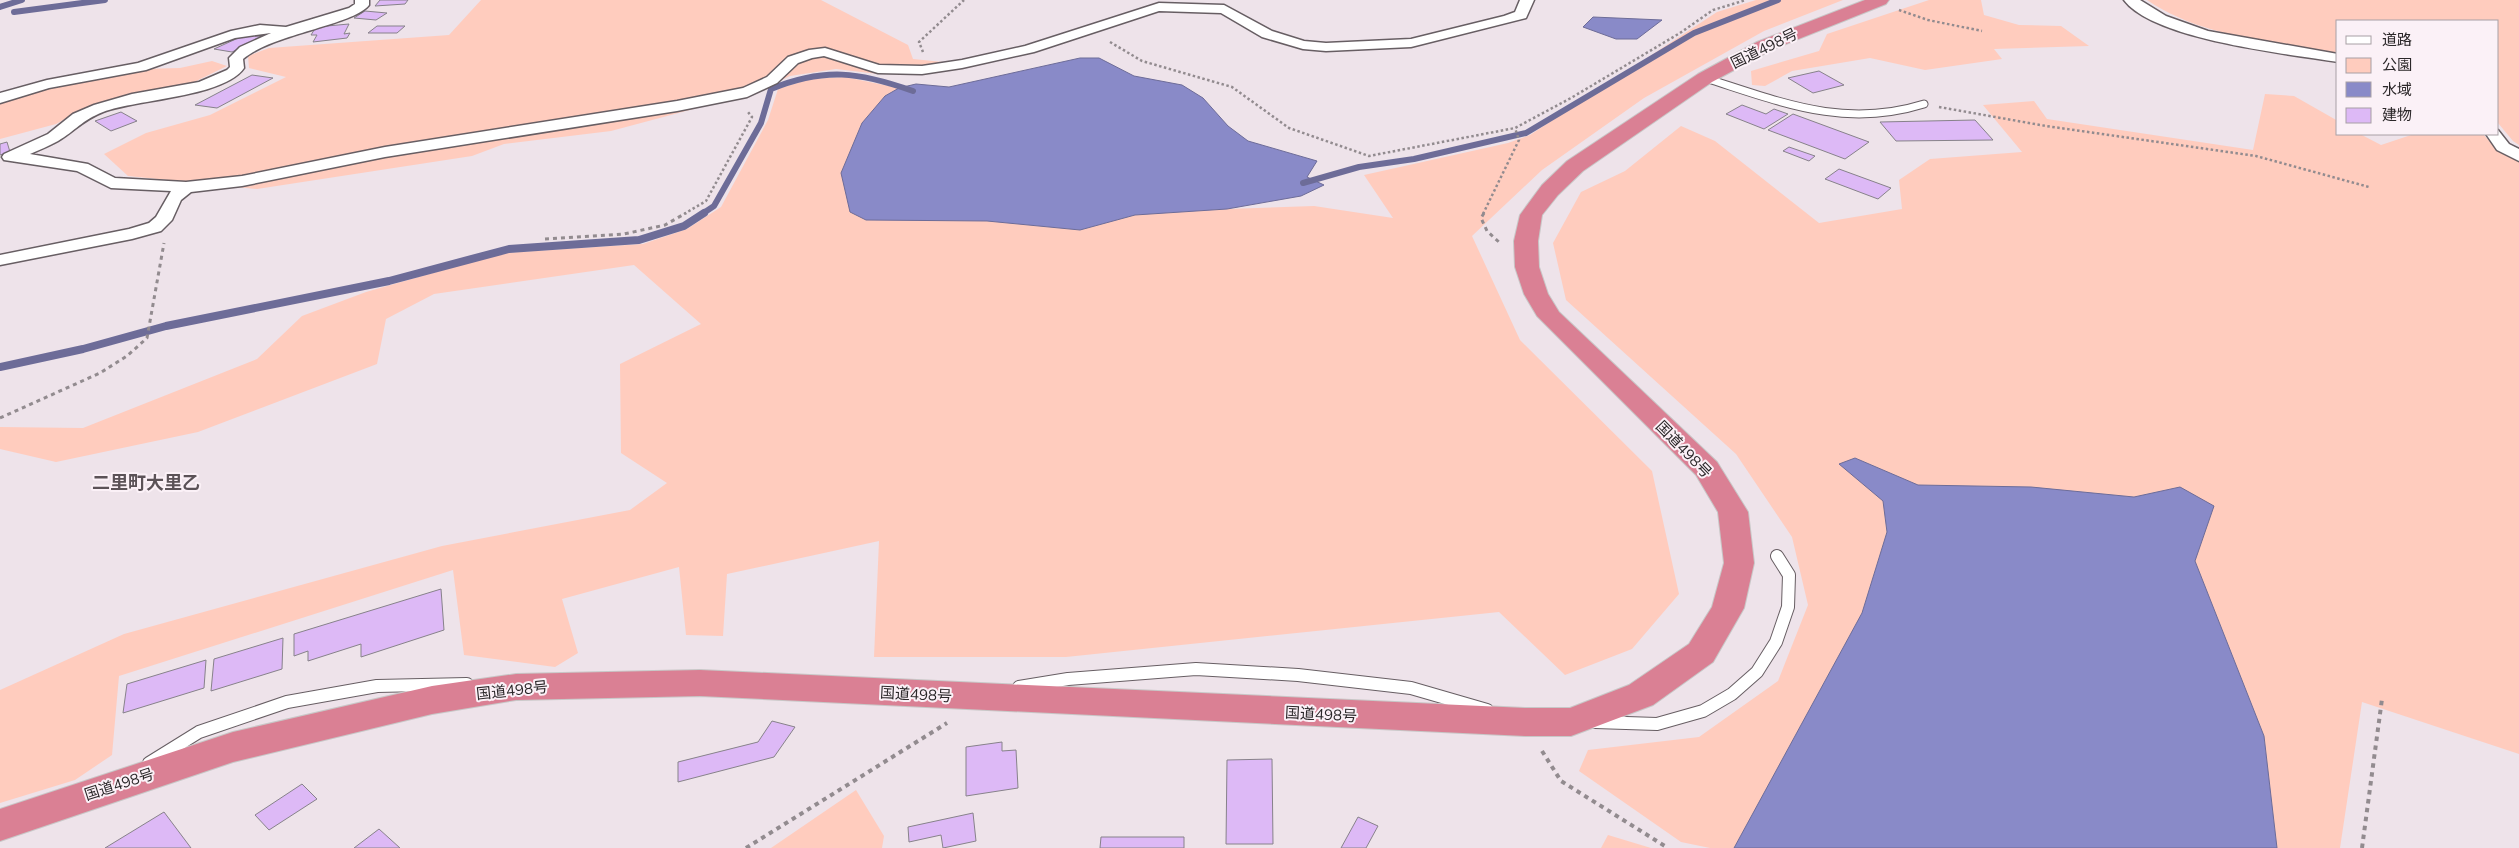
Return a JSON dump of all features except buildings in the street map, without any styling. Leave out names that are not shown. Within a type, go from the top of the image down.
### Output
[{"type":"highway","name":"国道498号","points":[[0,825],[233,746],[432,700],[516,687],[700,683],[1525,722],[1572,722],[1641,695],[1702,653],[1728,608],[1738,563],[1733,512],[1707,469],[1549,316],[1536,294],[1527,267],[1526,241],[1531,216],[1550,190],[1575,166],[1705,78],[1764,46],[1888,4]]},
{"type":"street","points":[[6,158],[54,137],[78,117],[99,108],[132,99],[195,88],[232,74],[237,68],[236,58],[245,50],[285,32],[354,12],[362,5],[362,0]]},
{"type":"street","points":[[6,158],[82,167],[111,184],[186,187],[242,181],[385,152],[677,106],[747,92],[772,80],[794,60],[809,54],[826,52],[878,69],[922,70],[962,64],[1029,49],[1138,12],[1159,7],[1224,9],[1267,34],[1303,45],[1326,48],[1411,43],[1509,20],[1521,15],[1527,0]]},
{"type":"street","points":[[2131,0],[2159,18],[2187,29],[2226,39],[2336,58]]},
{"type":"street","points":[[0,98],[47,84],[141,67],[231,35],[260,28],[279,29],[285,32]]},
{"type":"street","points":[[2495,135],[2503,146],[2519,156]]},
{"type":"street","points":[[0,260],[132,234],[155,227],[164,220],[174,197],[186,187]]},
{"type":"lane","points":[[1705,78],[1825,112],[1854,116],[1906,111],[1924,104]]},
{"type":"lane","points":[[1572,722],[1657,724],[1704,711],[1732,694],[1758,672],[1776,642],[1788,608],[1789,575],[1777,556]]},
{"type":"path","points":[[931,53],[921,52],[919,42],[964,0]]},
{"type":"path","points":[[1107,42],[1113,42],[1142,61],[1232,87],[1289,128],[1369,156],[1516,128],[1647,53],[1713,10],[1746,0]]},
{"type":"path","points":[[1888,4],[1928,20],[1982,31]]},
{"type":"path","points":[[1924,104],[2046,126],[2256,156],[2369,187]]},
{"type":"path","points":[[545,239],[624,234],[665,225],[706,201],[752,118],[748,112],[739,111]]},
{"type":"path","points":[[1516,128],[1519,140],[1481,218],[1487,231],[1527,267]]},
{"type":"path","points":[[0,418],[100,373],[127,356],[146,338],[150,327],[165,238],[155,227]]},
{"type":"path","points":[[746,848],[944,726],[969,696]]},
{"type":"path","points":[[2362,848],[2382,699]]},
{"type":"path","points":[[1525,722],[1561,781],[1668,848]]},
{"type":"green space","points":[[481,0],[821,0],[908,45],[913,59],[943,62],[878,74],[836,69],[790,76],[757,92],[611,131],[504,144],[472,156],[257,189],[128,176],[104,154],[146,133],[210,115],[286,77],[249,68],[248,56],[269,48],[449,35]]},
{"type":"green space","points":[[1756,0],[1843,0],[1764,31],[1644,98],[1542,170],[1472,236],[1520,340],[1652,471],[1679,594],[1632,649],[1565,675],[1499,612],[1066,657],[874,657],[879,541],[727,574],[723,636],[686,635],[679,567],[562,599],[578,653],[555,667],[464,655],[453,570],[119,676],[112,755],[75,780],[0,803],[0,690],[124,634],[442,546],[630,510],[667,483],[621,453],[620,364],[701,324],[634,265],[434,294],[386,319],[377,364],[198,432],[56,462],[0,449],[0,427],[83,428],[257,359],[302,316],[366,292],[503,253],[643,244],[687,229],[721,207],[768,120],[778,89],[810,79],[845,77],[899,88],[885,96],[987,221],[1080,230],[1135,215],[1314,206],[1393,218],[1364,175],[1508,143],[1530,135],[1717,12]]},
{"type":"green space","points":[[1929,0],[1981,0],[1984,15],[2019,25],[2061,26],[2089,46],[1994,49],[2002,59],[1925,70],[1870,58],[1792,71],[1765,86],[1752,85],[1751,71],[1819,51],[1827,34]]},
{"type":"green space","points":[[2147,0],[2519,0],[2519,145],[2513,141],[2499,124],[2499,20],[2336,20],[2336,54],[2214,30],[2168,12]]},
{"type":"green space","points":[[212,61],[227,66],[184,87],[76,113],[56,124],[0,139],[0,102],[55,86],[141,69],[180,68]]},
{"type":"green space","points":[[2265,94],[2294,96],[2336,120],[2336,135],[2362,135],[2381,145],[2411,135],[2484,135],[2491,143],[2519,160],[2519,754],[2362,702],[2340,848],[2277,848],[2264,736],[2195,561],[2180,487],[2134,497],[2031,487],[1918,485],[1855,458],[1840,464],[1884,501],[1887,532],[1862,613],[1734,848],[1710,848],[1681,842],[1579,771],[1588,750],[1699,737],[1778,681],[1808,605],[1792,537],[1736,454],[1566,300],[1553,243],[1581,192],[1625,171],[1681,126],[1715,141],[1819,223],[1902,209],[1899,180],[1930,159],[2022,152],[1983,105],[2034,101],[2047,119],[2253,150]]},
{"type":"green space","points":[[856,790],[884,836],[882,848],[771,848]]},
{"type":"green space","points":[[1608,835],[1651,848],[1601,848]]},
{"type":"water","points":[[1593,17],[1662,20],[1637,39],[1616,39],[1583,27]]},
{"type":"water","points":[[1080,58],[1099,58],[1134,76],[1182,85],[1203,98],[1228,126],[1248,141],[1317,161],[1307,177],[1324,185],[1301,196],[1227,209],[1135,215],[1080,230],[987,221],[866,220],[850,212],[841,173],[862,123],[885,96],[899,88],[916,84],[949,87]]},
{"type":"water","points":[[1855,458],[1918,485],[2031,487],[2134,497],[2180,487],[2214,506],[2195,561],[2264,736],[2277,848],[1734,848],[1862,613],[1887,532],[1883,501],[1839,464]]},
{"type":"waterway","points":[[0,7],[22,0]]},
{"type":"waterway","points":[[14,12],[105,0]]},
{"type":"waterway","points":[[1303,183],[1359,167],[1414,159],[1526,133],[1694,33],[1778,0]]},
{"type":"waterway","points":[[702,214],[714,206],[761,123],[771,89],[808,77],[842,75],[859,76],[913,91]]},
{"type":"waterway","points":[[0,367],[83,349],[166,326],[389,281],[509,249],[639,240],[684,226],[704,213]]},
{"type":"district","name":"二里町大里乙","points":[[146,482]]}]
